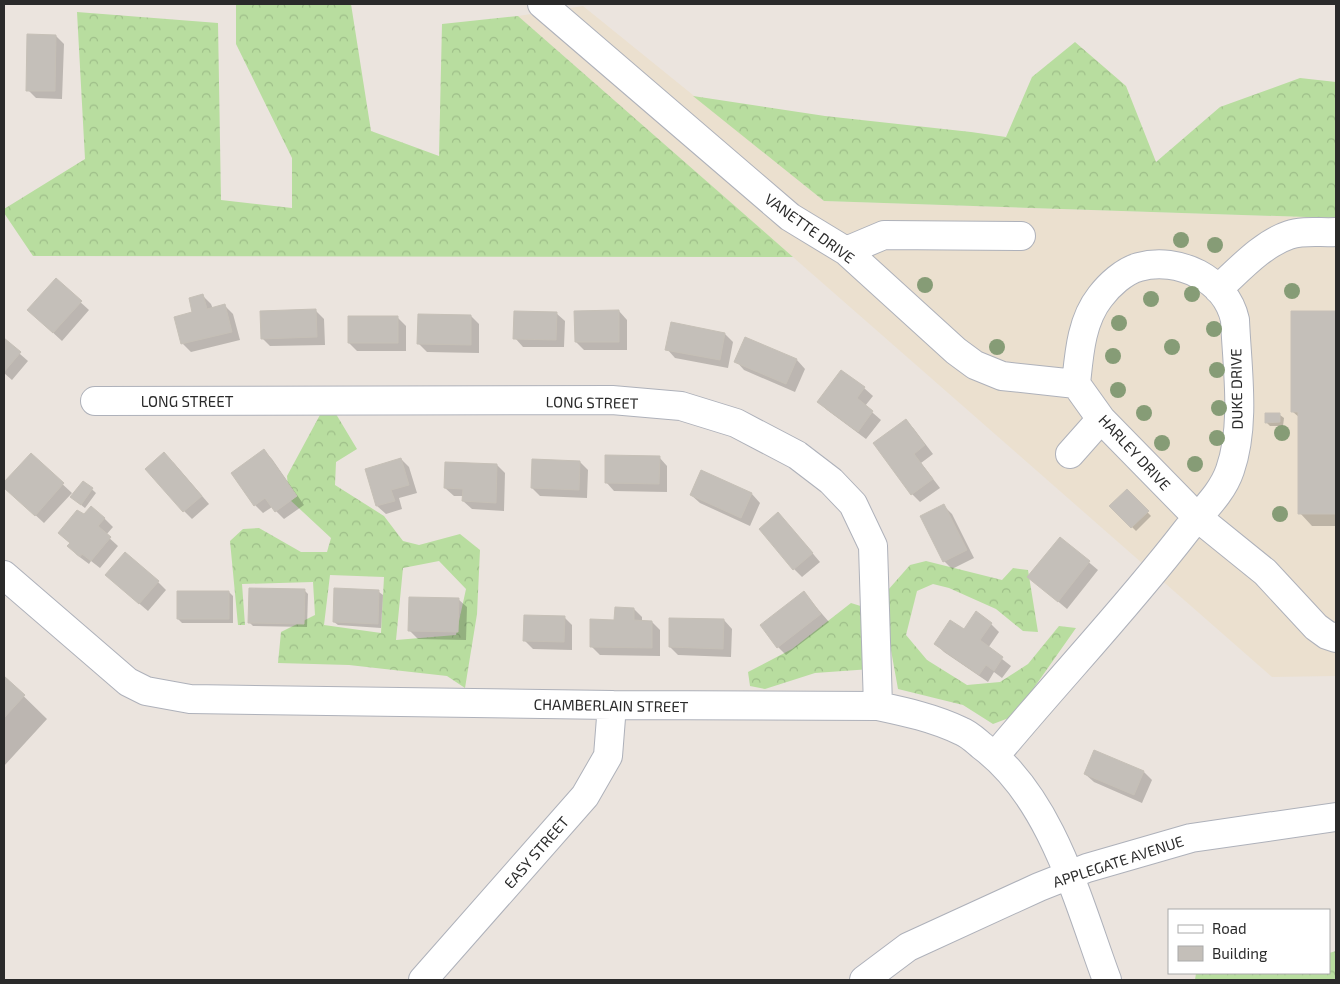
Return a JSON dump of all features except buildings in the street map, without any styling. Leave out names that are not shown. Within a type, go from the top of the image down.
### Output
[{"type":"street","name":"VANETTE DRIVE","points":[[542,4],[790,217],[846,251],[956,351],[975,365],[1002,376],[1076,384]]},
{"type":"street","points":[[1218,288],[1276,240],[1291,234],[1336,232]]},
{"type":"street","points":[[846,251],[884,235],[1021,236]]},
{"type":"street","name":"DUKE DRIVE","points":[[995,756],[1152,576],[1197,517],[1218,494],[1229,472],[1239,425],[1235,320],[1232,307],[1218,288],[1206,278],[1189,269],[1164,264],[1138,267],[1114,281],[1098,298],[1088,318],[1079,352],[1076,384]]},
{"type":"street","name":"HARLEY DRIVE","points":[[1076,384],[1101,419],[1197,517],[1265,572],[1316,627],[1327,636],[1336,638]]},
{"type":"street","name":"LONG STREET","points":[[95,401],[612,400],[681,406],[736,422],[797,455],[831,481],[853,504],[873,546],[878,706]]},
{"type":"street","points":[[1070,454],[1101,419]]},
{"type":"street","name":"CHAMBERLAIN STREET","points":[[4,575],[128,682],[146,692],[190,699],[612,705],[878,706],[917,714],[963,731],[995,756],[1029,795],[1048,830],[1068,875],[1106,980]]},
{"type":"street","name":"EASY STREET","points":[[422,980],[585,796],[608,756],[612,705]]},
{"type":"street","name":"APPLEGATE AVENUE","points":[[864,980],[908,947],[1068,875],[1192,838],[1336,817]]},
{"type":"shaded area","points":[[583,6],[824,201],[1336,218],[1336,676],[1272,677],[518,16]]},
{"type":"green space","points":[[236,4],[351,4],[371,131],[439,156],[442,24],[518,16],[793,257],[33,256],[4,213],[4,209],[85,159],[77,12],[218,23],[221,200],[292,208],[292,158],[236,44]]},
{"type":"green space","points":[[1075,42],[1126,86],[1156,162],[1220,107],[1300,78],[1336,82],[1336,218],[824,201],[693,96],[825,116],[1006,137],[1032,77]]},
{"type":"green space","points":[[321,413],[336,414],[357,449],[336,462],[335,485],[384,516],[403,541],[419,545],[460,534],[480,550],[477,614],[465,688],[447,676],[349,665],[278,663],[281,632],[315,615],[313,582],[242,584],[245,625],[238,625],[230,541],[243,529],[259,528],[301,552],[327,552],[331,538],[289,499],[287,476]],"holes":[[[439,561],[466,589],[456,635],[396,640],[403,568]],[[330,575],[384,577],[381,633],[324,625]]]},
{"type":"green space","points":[[926,561],[1002,580],[1013,568],[1028,570],[1038,632],[1023,631],[996,609],[949,588],[933,584],[917,591],[906,635],[927,660],[967,685],[1000,682],[1028,664],[1059,626],[1076,628],[1014,716],[993,724],[963,705],[898,689],[883,606],[888,590],[910,565]]},
{"type":"green space","points":[[851,603],[867,608],[871,669],[815,673],[765,689],[750,686],[748,672],[792,649]]},
{"type":"green space","points":[[1336,951],[1336,980],[1195,980],[1196,974],[1330,974],[1330,953]]}]
